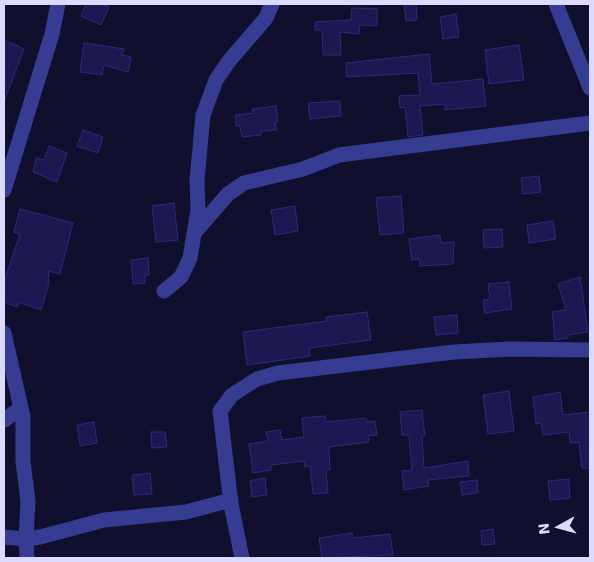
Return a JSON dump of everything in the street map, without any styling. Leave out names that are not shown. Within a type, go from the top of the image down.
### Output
[{"type":"street","points":[[4,190],[52,34],[58,4]]},
{"type":"street","points":[[164,291],[181,277],[190,258],[198,210],[197,180],[203,115],[216,80],[229,61],[266,18],[272,4]]},
{"type":"street","points":[[556,4],[590,88]]},
{"type":"street","points":[[196,231],[228,194],[244,183],[303,169],[339,155],[590,123]]},
{"type":"street","points":[[4,333],[21,408],[24,475],[28,501],[27,558]]},
{"type":"street","points":[[242,558],[231,500],[220,411],[232,395],[257,379],[278,373],[454,352],[520,349],[590,350]]},
{"type":"street","points":[[4,420],[21,408]]},
{"type":"street","points":[[4,537],[26,539],[53,535],[104,520],[186,512],[231,500]]},
{"type":"building","points":[[86,4],[101,4],[109,7],[101,25],[81,16]]},
{"type":"building","points":[[404,4],[416,4],[417,20],[406,21]]},
{"type":"building","points":[[352,8],[377,9],[377,26],[360,25],[359,34],[340,32],[341,55],[323,55],[322,30],[315,30],[315,22],[351,20]]},
{"type":"building","points":[[456,14],[459,37],[443,39],[440,17]]},
{"type":"building","points":[[4,40],[24,49],[5,99],[4,99]]},
{"type":"building","points":[[84,43],[124,49],[122,55],[131,57],[128,72],[104,65],[102,75],[80,72]]},
{"type":"building","points":[[519,45],[524,80],[489,84],[485,50]]},
{"type":"building","points":[[429,54],[432,84],[483,79],[486,106],[445,110],[445,104],[420,106],[423,135],[408,137],[405,107],[400,108],[399,96],[420,95],[418,73],[347,77],[346,63]]},
{"type":"building","points":[[340,101],[341,116],[310,119],[308,103]]},
{"type":"building","points":[[276,106],[278,122],[275,122],[276,130],[261,131],[261,135],[242,137],[240,126],[236,126],[235,115],[253,113],[252,109]]},
{"type":"building","points":[[83,130],[103,137],[98,153],[77,146]]},
{"type":"building","points":[[49,146],[67,153],[57,182],[33,172],[36,158],[44,160]]},
{"type":"building","points":[[539,176],[541,192],[523,194],[521,178]]},
{"type":"building","points":[[401,196],[404,233],[380,235],[376,198]]},
{"type":"building","points":[[174,203],[178,240],[156,242],[152,206]]},
{"type":"building","points":[[295,206],[298,231],[275,235],[271,210]]},
{"type":"building","points":[[20,209],[73,223],[60,274],[49,271],[48,287],[41,310],[18,302],[17,307],[4,302],[4,282],[20,234],[14,232]]},
{"type":"building","points":[[553,221],[556,239],[529,243],[527,225]]},
{"type":"building","points":[[502,229],[503,247],[484,248],[483,230]]},
{"type":"building","points":[[440,235],[441,243],[454,242],[453,264],[420,266],[419,259],[412,260],[409,239]]},
{"type":"building","points":[[148,258],[149,275],[145,275],[145,283],[133,284],[131,260]]},
{"type":"building","points":[[580,277],[588,332],[568,335],[568,338],[555,340],[552,312],[566,310],[558,284]]},
{"type":"building","points":[[509,282],[512,309],[485,313],[483,300],[490,299],[488,284]]},
{"type":"building","points":[[367,312],[371,340],[309,348],[310,356],[247,365],[243,332],[327,321],[326,317]]},
{"type":"building","points":[[457,315],[458,333],[436,335],[434,317]]},
{"type":"building","points":[[509,391],[514,431],[488,434],[483,395]]},
{"type":"building","points":[[560,392],[563,415],[590,412],[590,468],[582,468],[579,442],[570,443],[569,432],[543,435],[541,423],[536,424],[533,397]]},
{"type":"building","points":[[422,410],[425,436],[422,436],[424,468],[468,461],[469,476],[428,480],[429,486],[404,490],[402,471],[412,470],[409,438],[407,435],[402,435],[400,412]]},
{"type":"building","points":[[325,416],[326,422],[366,418],[367,422],[375,421],[377,435],[368,436],[369,442],[329,447],[330,470],[326,470],[328,493],[313,494],[310,466],[305,467],[304,461],[271,465],[271,470],[253,473],[249,444],[268,441],[266,432],[280,430],[282,440],[304,437],[302,418]]},
{"type":"building","points":[[94,422],[97,443],[80,446],[77,425]]},
{"type":"building","points":[[151,432],[165,432],[167,447],[152,448]]},
{"type":"building","points":[[150,473],[152,494],[134,495],[132,475]]},
{"type":"building","points":[[265,478],[267,495],[252,497],[250,481]]},
{"type":"building","points":[[569,479],[570,498],[550,500],[548,481]]},
{"type":"building","points":[[477,480],[478,493],[462,495],[460,482]]},
{"type":"building","points":[[493,529],[495,544],[482,545],[481,531]]},
{"type":"building","points":[[352,533],[353,538],[390,534],[393,555],[322,558],[319,538]]}]
